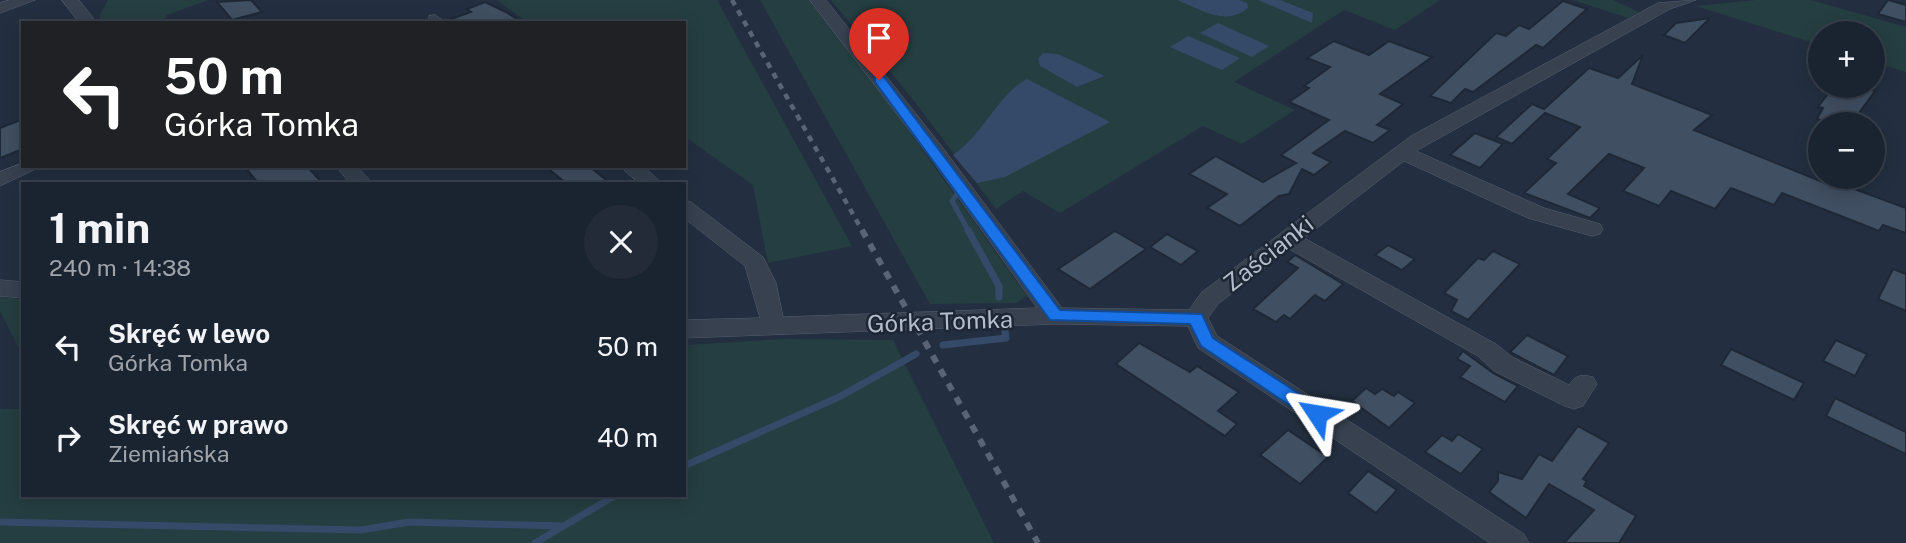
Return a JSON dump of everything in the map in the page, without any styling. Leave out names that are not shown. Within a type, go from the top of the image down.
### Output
[{"type":"street","points":[[70,0],[87,21]]},
{"type":"street","points":[[818,0],[936,152],[1055,316]]},
{"type":"street","name":"Zaścianki","points":[[1196,318],[1210,298],[1401,152],[1664,6],[1688,0]]},
{"type":"street","points":[[1401,152],[1536,213],[1592,229]]},
{"type":"street","points":[[0,180],[27,168]]},
{"type":"street","points":[[348,168],[361,182]]},
{"type":"street","points":[[633,168],[650,182]]},
{"type":"street","points":[[686,209],[755,262],[764,283],[774,328]]},
{"type":"street","points":[[1287,238],[1487,350],[1503,364],[1574,399],[1584,384]]},
{"type":"street","points":[[0,288],[21,290]]},
{"type":"street","name":"Górka Tomka","points":[[686,329],[774,328],[1055,316],[1196,318]]},
{"type":"street","points":[[1196,318],[1207,342],[1514,543]]},
{"type":"green space","points":[[108,0],[208,0],[167,15],[163,21],[102,21],[99,17]]},
{"type":"green space","points":[[497,0],[717,0],[852,246],[768,263],[753,185],[686,137],[686,21],[525,21]]},
{"type":"green space","points":[[760,0],[809,0],[899,117],[1027,296],[1016,303],[930,304]]},
{"type":"green space","points":[[831,0],[1440,0],[1395,30],[1344,10],[1234,82],[1295,110],[1242,144],[1203,126],[1060,213],[1023,191],[996,209],[911,97]],"holes":[[[1038,59],[1104,76],[1077,87],[1040,66]]]},
{"type":"green space","points":[[1573,0],[1613,0],[1639,12],[1628,18]]},
{"type":"green space","points":[[1756,0],[1811,0],[1885,21],[1808,21],[1808,41],[1696,6]]},
{"type":"green space","points":[[1885,21],[1906,27],[1906,72],[1885,66]]},
{"type":"green space","points":[[0,297],[21,299],[21,352],[0,311]]},
{"type":"green space","points":[[785,339],[893,340],[994,543],[0,543],[0,409],[21,409],[21,497],[686,497],[686,345]]},
{"type":"water","points":[[1177,0],[1239,0],[1247,3],[1248,8],[1231,16],[1222,16]]},
{"type":"water","points":[[1258,0],[1280,0],[1313,13],[1312,23]]},
{"type":"water","points":[[1218,23],[1269,46],[1252,57],[1200,33]]},
{"type":"water","points":[[1188,36],[1240,58],[1222,70],[1170,47]]},
{"type":"water","points":[[1043,53],[1058,54],[1105,76],[1077,87],[1040,66],[1038,59]]},
{"type":"water","points":[[1027,79],[1110,122],[1005,177],[977,183],[953,155],[974,136],[1007,95]]},
{"type":"building","points":[[251,0],[262,12],[232,20],[217,2]]},
{"type":"building","points":[[1888,0],[1906,5],[1906,22],[1878,14]]},
{"type":"building","points":[[1563,1],[1587,9],[1543,48],[1536,45],[1473,92],[1465,89],[1451,103],[1430,96],[1496,33],[1506,36],[1519,25],[1529,29]]},
{"type":"building","points":[[485,2],[520,21],[448,20],[471,12],[467,9]]},
{"type":"building","points":[[1710,18],[1685,43],[1664,35],[1676,23]]},
{"type":"building","points":[[1334,41],[1369,55],[1389,41],[1432,57],[1380,94],[1403,104],[1377,125],[1390,130],[1373,143],[1345,131],[1313,153],[1331,162],[1314,175],[1302,169],[1289,194],[1279,196],[1240,226],[1207,208],[1227,194],[1189,174],[1216,156],[1263,182],[1296,163],[1281,155],[1329,120],[1289,102],[1309,88],[1304,86],[1330,67],[1307,58]]},
{"type":"building","points":[[1643,55],[1632,84],[1712,115],[1694,130],[1808,176],[1808,189],[1854,189],[1906,208],[1906,233],[1883,225],[1879,231],[1782,193],[1774,205],[1731,188],[1715,209],[1671,191],[1659,206],[1623,191],[1644,168],[1609,154],[1568,194],[1600,208],[1590,218],[1524,193],[1556,163],[1547,159],[1580,127],[1545,113],[1512,144],[1496,137],[1532,104],[1544,109],[1589,68],[1618,78]]},
{"type":"building","points":[[1825,98],[1870,98],[1860,112],[1821,112],[1823,108],[1818,107]]},
{"type":"building","points":[[21,120],[21,150],[0,158],[0,128]]},
{"type":"building","points":[[1475,133],[1503,144],[1480,168],[1450,155]]},
{"type":"building","points":[[246,168],[309,168],[321,182],[257,182]]},
{"type":"building","points":[[547,168],[591,168],[609,182],[565,182]]},
{"type":"building","points":[[1115,231],[1146,249],[1090,289],[1058,269]]},
{"type":"building","points":[[1167,234],[1198,251],[1181,265],[1150,247]]},
{"type":"building","points":[[1388,245],[1415,259],[1402,270],[1375,255]]},
{"type":"building","points":[[1493,251],[1520,264],[1468,320],[1451,311],[1457,300],[1444,293],[1478,258],[1484,260]]},
{"type":"building","points":[[1295,255],[1343,284],[1325,301],[1315,295],[1290,319],[1284,315],[1276,322],[1253,309],[1298,268],[1287,262]]},
{"type":"building","points":[[1893,269],[1906,274],[1906,311],[1878,299]]},
{"type":"building","points":[[1527,335],[1568,356],[1554,375],[1510,352]]},
{"type":"building","points":[[1836,340],[1867,354],[1855,376],[1823,361]]},
{"type":"building","points":[[1139,343],[1190,372],[1197,366],[1239,392],[1218,411],[1237,424],[1225,436],[1116,364]]},
{"type":"building","points":[[1731,349],[1804,383],[1794,400],[1721,365]]},
{"type":"building","points":[[1463,351],[1493,373],[1518,386],[1505,402],[1460,377],[1470,366],[1457,359]]},
{"type":"building","points":[[1366,388],[1375,394],[1382,389],[1394,396],[1398,392],[1415,403],[1389,428],[1352,401]]},
{"type":"building","points":[[1835,398],[1906,432],[1906,454],[1826,416]]},
{"type":"building","points":[[1578,426],[1609,443],[1583,479],[1587,481],[1584,486],[1636,516],[1619,543],[1564,543],[1594,510],[1549,484],[1526,518],[1489,492],[1498,481],[1498,472],[1522,479],[1539,454],[1552,461]]},
{"type":"building","points":[[1288,430],[1328,457],[1300,484],[1260,455]]},
{"type":"building","points":[[1458,434],[1483,449],[1461,474],[1425,452],[1442,435],[1452,441]]},
{"type":"building","points":[[1368,471],[1397,490],[1376,513],[1348,493]]},
{"type":"waterway","points":[[958,193],[952,201],[969,232]]},
{"type":"waterway","points":[[968,230],[999,286],[999,297]]},
{"type":"waterway","points":[[943,345],[1006,338],[1005,331]]},
{"type":"waterway","points":[[686,465],[839,397],[916,354]]},
{"type":"waterway","points":[[535,543],[613,497]]},
{"type":"waterway","points":[[0,522],[361,530],[409,522],[561,526]]},
{"type":"railway","points":[[732,0],[863,232]]},
{"type":"railway","points":[[862,230],[1038,543]]},
{"type":"route","points":[[879,80],[936,152],[1055,316],[1196,318],[1199,331],[1207,342],[1317,414]]}]
